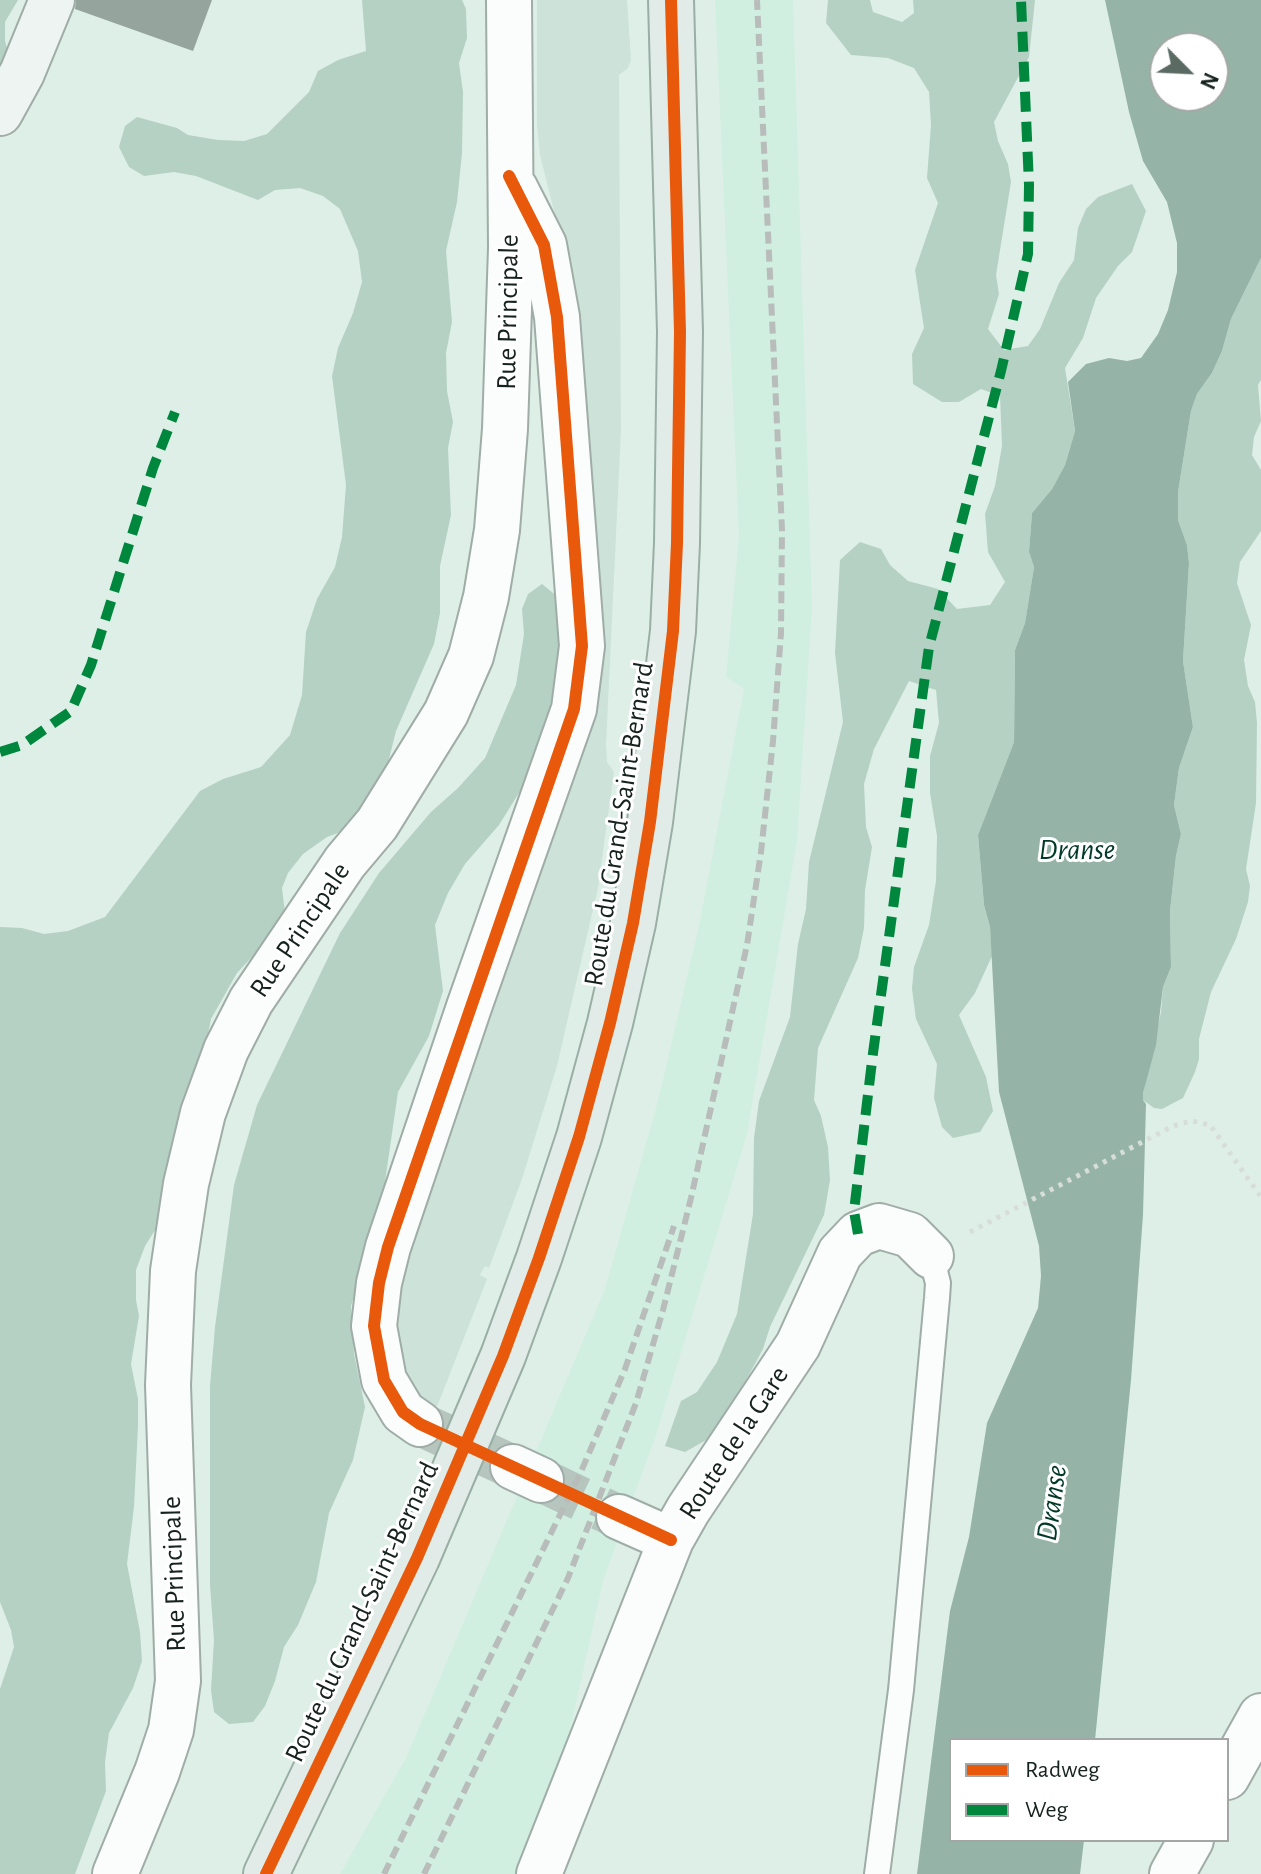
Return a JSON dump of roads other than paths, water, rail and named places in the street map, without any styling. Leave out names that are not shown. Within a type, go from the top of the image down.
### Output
[{"type":"main road","name":"Route du Grand-Saint-Bernard","points":[[266,1874],[417,1558],[503,1356],[579,1137],[633,923],[650,822],[673,631],[677,543],[680,332],[671,0]]},
{"type":"street","points":[[0,113],[22,73],[52,0]]},
{"type":"street","name":"Rue Principale","points":[[115,1874],[171,1730],[178,1681],[168,1385],[173,1271],[186,1184],[203,1113],[226,1050],[251,1001],[345,862],[377,824],[446,713],[471,656],[486,597],[497,530],[505,429],[511,248],[509,0]]},
{"type":"street","points":[[420,1424],[403,1412],[384,1380],[374,1326],[379,1283],[388,1247],[464,1022],[574,709],[582,646],[557,317],[544,245],[509,176]]},
{"type":"street","name":"Route de la Gare","points":[[539,1874],[671,1540],[798,1345],[834,1265],[851,1239],[866,1228],[889,1227],[946,1246]]},
{"type":"street","points":[[619,1517],[671,1540]]},
{"type":"street","points":[[1229,1773],[1261,1716]]},
{"type":"street","points":[[1172,1874],[1190,1842]]},
{"type":"lane","points":[[877,1874],[901,1690],[938,1283],[946,1246]]},
{"type":"water","name":"Dranse","points":[[1105,0],[1261,0],[1261,258],[1231,319],[1212,373],[1197,394],[1191,411],[1178,492],[1178,520],[1187,545],[1189,563],[1183,661],[1193,727],[1179,768],[1174,805],[1181,834],[1170,911],[1171,967],[1163,987],[1156,1045],[1143,1093],[1146,1104],[1143,1215],[1131,1380],[1095,1738],[949,1738],[949,1842],[1084,1842],[1080,1874],[917,1874],[950,1611],[969,1537],[987,1423],[1038,1308],[1041,1276],[1039,1246],[999,1092],[990,927],[984,905],[978,835],[1014,742],[1015,650],[1025,623],[1034,567],[1029,552],[1032,513],[1052,489],[1065,465],[1075,431],[1068,382],[1086,364],[1109,358],[1127,361],[1141,358],[1158,334],[1168,310],[1177,272],[1177,243],[1167,202],[1143,161]]},
{"type":"tunnel","points":[[420,1424],[513,1467]]},
{"type":"tunnel","points":[[541,1480],[619,1517]]},
{"type":"railway","points":[[424,1874],[568,1578],[636,1403],[691,1198],[747,945],[761,852],[781,633],[782,530],[757,0]]},
{"type":"railway","points":[[384,1874],[580,1474],[625,1369],[674,1226]]}]
